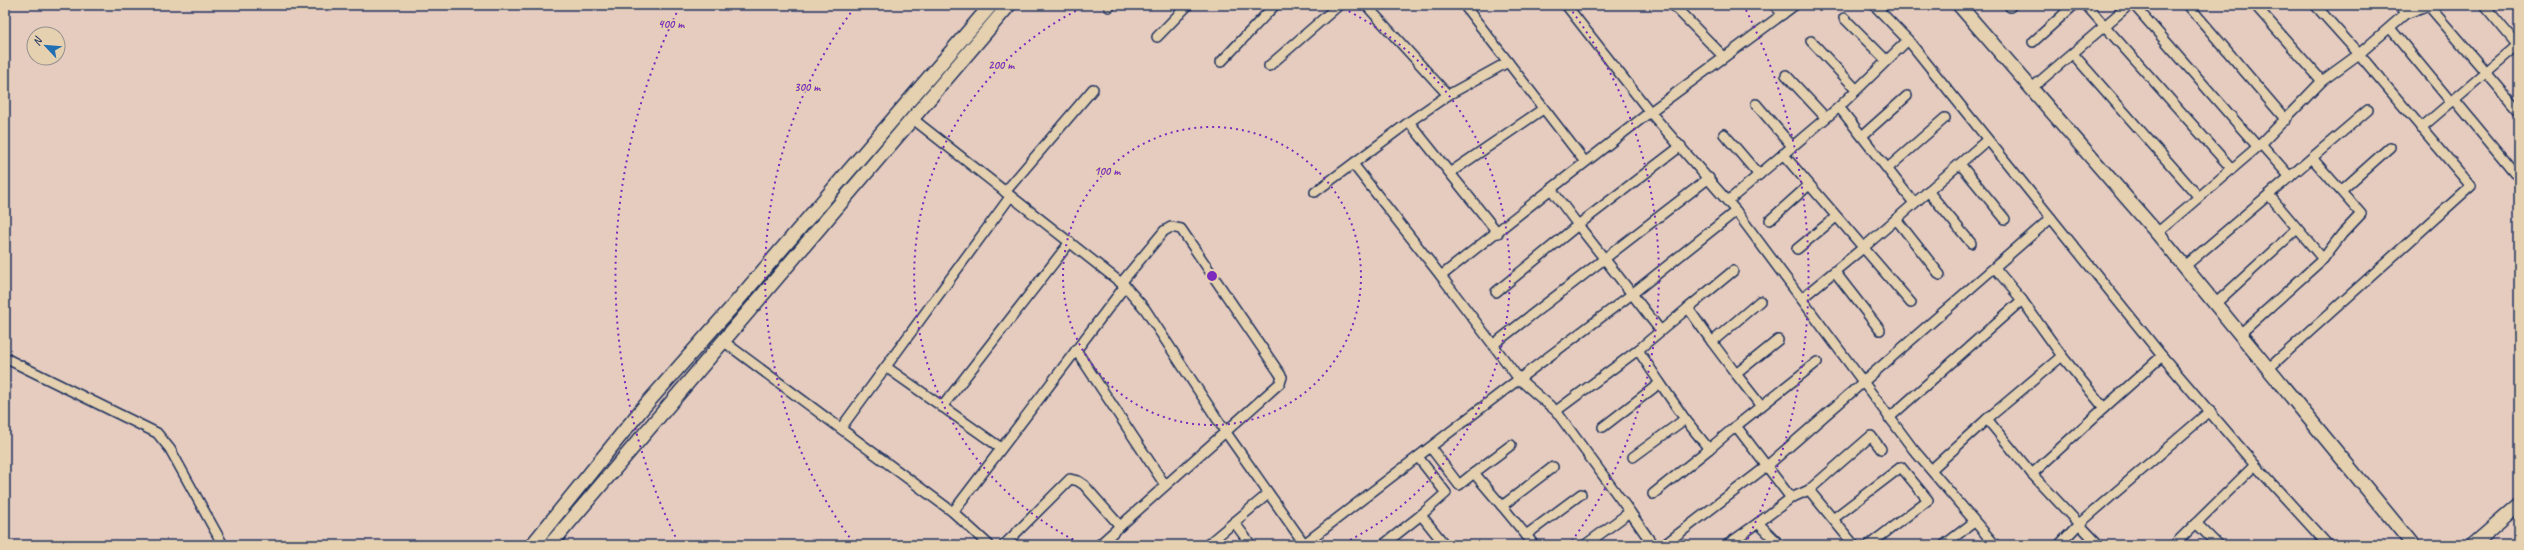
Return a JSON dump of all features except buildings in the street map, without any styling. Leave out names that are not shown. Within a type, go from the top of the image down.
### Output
[{"type":"street","points":[[532,545],[642,409],[732,307],[991,5]]},
{"type":"street","points":[[550,545],[1009,5]]},
{"type":"street","points":[[1157,37],[1188,5]]},
{"type":"street","points":[[1221,62],[1275,5]]},
{"type":"street","points":[[1269,66],[1339,5]]},
{"type":"street","points":[[1366,5],[1448,95]]},
{"type":"street","points":[[1464,5],[1585,162]]},
{"type":"street","points":[[1566,5],[1650,112],[1728,200],[1802,298],[1889,418],[1913,449],[1932,469],[1974,522],[1995,545]]},
{"type":"street","points":[[1673,5],[1724,57]]},
{"type":"street","points":[[1774,5],[1783,14]]},
{"type":"street","points":[[1441,276],[1498,233],[1551,189],[1650,112],[1795,5]]},
{"type":"street","points":[[1874,5],[1908,40],[2162,356],[2255,465],[2328,545]]},
{"type":"street","points":[[1960,5],[2157,234],[2413,545]]},
{"type":"street","points":[[2033,42],[2074,5]]},
{"type":"street","points":[[2086,5],[2103,26],[2231,168]]},
{"type":"street","points":[[2032,88],[2129,5]]},
{"type":"street","points":[[2134,5],[2259,145],[2290,177]]},
{"type":"street","points":[[2188,5],[2286,120]]},
{"type":"street","points":[[2255,5],[2322,81]]},
{"type":"street","points":[[2268,368],[2471,186],[2359,54],[2315,5]]},
{"type":"street","points":[[2401,5],[2405,14]]},
{"type":"street","points":[[2157,234],[2198,196],[2259,145],[2286,120],[2322,81],[2359,54],[2405,14],[2428,5],[2519,111]]},
{"type":"street","points":[[2421,128],[2519,45],[2484,5]]},
{"type":"street","points":[[1844,18],[1886,60]]},
{"type":"street","points":[[2390,28],[2519,178]]},
{"type":"street","points":[[1728,200],[1839,106],[1908,40]]},
{"type":"street","points":[[1811,41],[1856,89]]},
{"type":"street","points":[[2073,54],[2198,196]]},
{"type":"street","points":[[1315,192],[1448,95],[1508,62]]},
{"type":"street","points":[[1786,75],[1825,118]]},
{"type":"street","points":[[842,428],[1007,194],[1093,89]]},
{"type":"street","points":[[1862,136],[1907,96]]},
{"type":"street","points":[[1756,104],[1792,146]]},
{"type":"street","points":[[1839,106],[1914,203]]},
{"type":"street","points":[[1451,172],[1543,109]]},
{"type":"street","points":[[2184,267],[2368,110]]},
{"type":"street","points":[[1888,168],[1945,118]]},
{"type":"street","points":[[913,119],[1123,285],[1145,309],[1268,494],[1305,544],[1632,294],[1736,211]]},
{"type":"street","points":[[1409,122],[1451,172],[1498,233]]},
{"type":"street","points":[[1724,134],[1759,175]]},
{"type":"street","points":[[1802,298],[1864,248],[1987,140]]},
{"type":"street","points":[[1496,292],[1578,224],[1681,146]]},
{"type":"street","points":[[2342,190],[2390,147]]},
{"type":"street","points":[[1783,154],[1911,303]]},
{"type":"street","points":[[2240,334],[2323,259],[2342,234],[2360,214],[2342,190],[2312,158]]},
{"type":"street","points":[[1353,164],[1494,344],[1519,379],[1556,411],[1653,545]]},
{"type":"street","points":[[1960,164],[2005,218]]},
{"type":"street","points":[[1494,344],[1709,178]]},
{"type":"street","points":[[1770,220],[1809,185]]},
{"type":"street","points":[[1551,189],[1660,330]]},
{"type":"street","points":[[1928,191],[1971,243]]},
{"type":"street","points":[[2269,194],[2323,259]]},
{"type":"street","points":[[1797,249],[1836,216]]},
{"type":"street","points":[[1664,545],[1767,466],[2052,218]]},
{"type":"street","points":[[1896,219],[1940,275]]},
{"type":"street","points":[[953,512],[1164,231],[1171,228],[1183,231],[1282,377],[1280,382],[1099,545]]},
{"type":"street","points":[[2215,304],[2297,229]]},
{"type":"street","points":[[942,407],[1070,242]]},
{"type":"street","points":[[1995,268],[2022,300],[2062,356],[2104,408]]},
{"type":"street","points":[[1556,411],[1638,350],[1660,330],[1733,271]]},
{"type":"street","points":[[1835,272],[1880,330]]},
{"type":"street","points":[[1889,418],[2022,300]]},
{"type":"street","points":[[1712,342],[1760,301]]},
{"type":"street","points":[[1688,308],[1736,374],[1762,406]]},
{"type":"street","points":[[1736,374],[1778,340]]},
{"type":"street","points":[[723,341],[953,512],[989,545]]},
{"type":"street","points":[[1076,350],[1165,485]]},
{"type":"street","points":[[1638,350],[1685,419],[1709,448]]},
{"type":"street","points":[[1932,469],[1987,419],[2062,356]]},
{"type":"street","points":[[2032,474],[2162,356]]},
{"type":"street","points":[[5,358],[157,433],[170,449],[223,545]]},
{"type":"street","points":[[1653,494],[1817,362]]},
{"type":"street","points":[[886,367],[1001,448]]},
{"type":"street","points":[[1603,427],[1660,383]]},
{"type":"street","points":[[2059,545],[2079,524],[2210,412]]},
{"type":"street","points":[[1633,457],[1685,419]]},
{"type":"street","points":[[1987,419],[2032,474],[2099,545]]},
{"type":"street","points":[[1736,426],[1791,498]]},
{"type":"street","points":[[1727,545],[1791,498],[1809,490],[1871,436],[1881,449]]},
{"type":"street","points":[[1431,448],[1459,485],[1511,445]]},
{"type":"street","points":[[1382,545],[1421,515],[1446,493],[1418,457]]},
{"type":"street","points":[[2174,545],[2255,465]]},
{"type":"street","points":[[1502,506],[1553,467]]},
{"type":"street","points":[[1833,519],[1901,467],[1928,500],[1869,545]]},
{"type":"street","points":[[1474,473],[1534,545]]},
{"type":"street","points":[[1004,545],[1070,479],[1078,481],[1084,485],[1120,526]]},
{"type":"street","points":[[1809,490],[1854,545]]},
{"type":"street","points":[[1207,545],[1268,494]]},
{"type":"street","points":[[1526,535],[1581,494]]},
{"type":"street","points":[[2473,545],[2517,510]]},
{"type":"street","points":[[1586,545],[1630,512]]},
{"type":"street","points":[[1421,515],[1445,545]]},
{"type":"street","points":[[1234,522],[1251,545]]},
{"type":"street","points":[[1944,545],[1974,522]]},
{"type":"street","points":[[1758,523],[1780,545]]},
{"type":"street","points":[[2196,523],[2218,545]]}]
